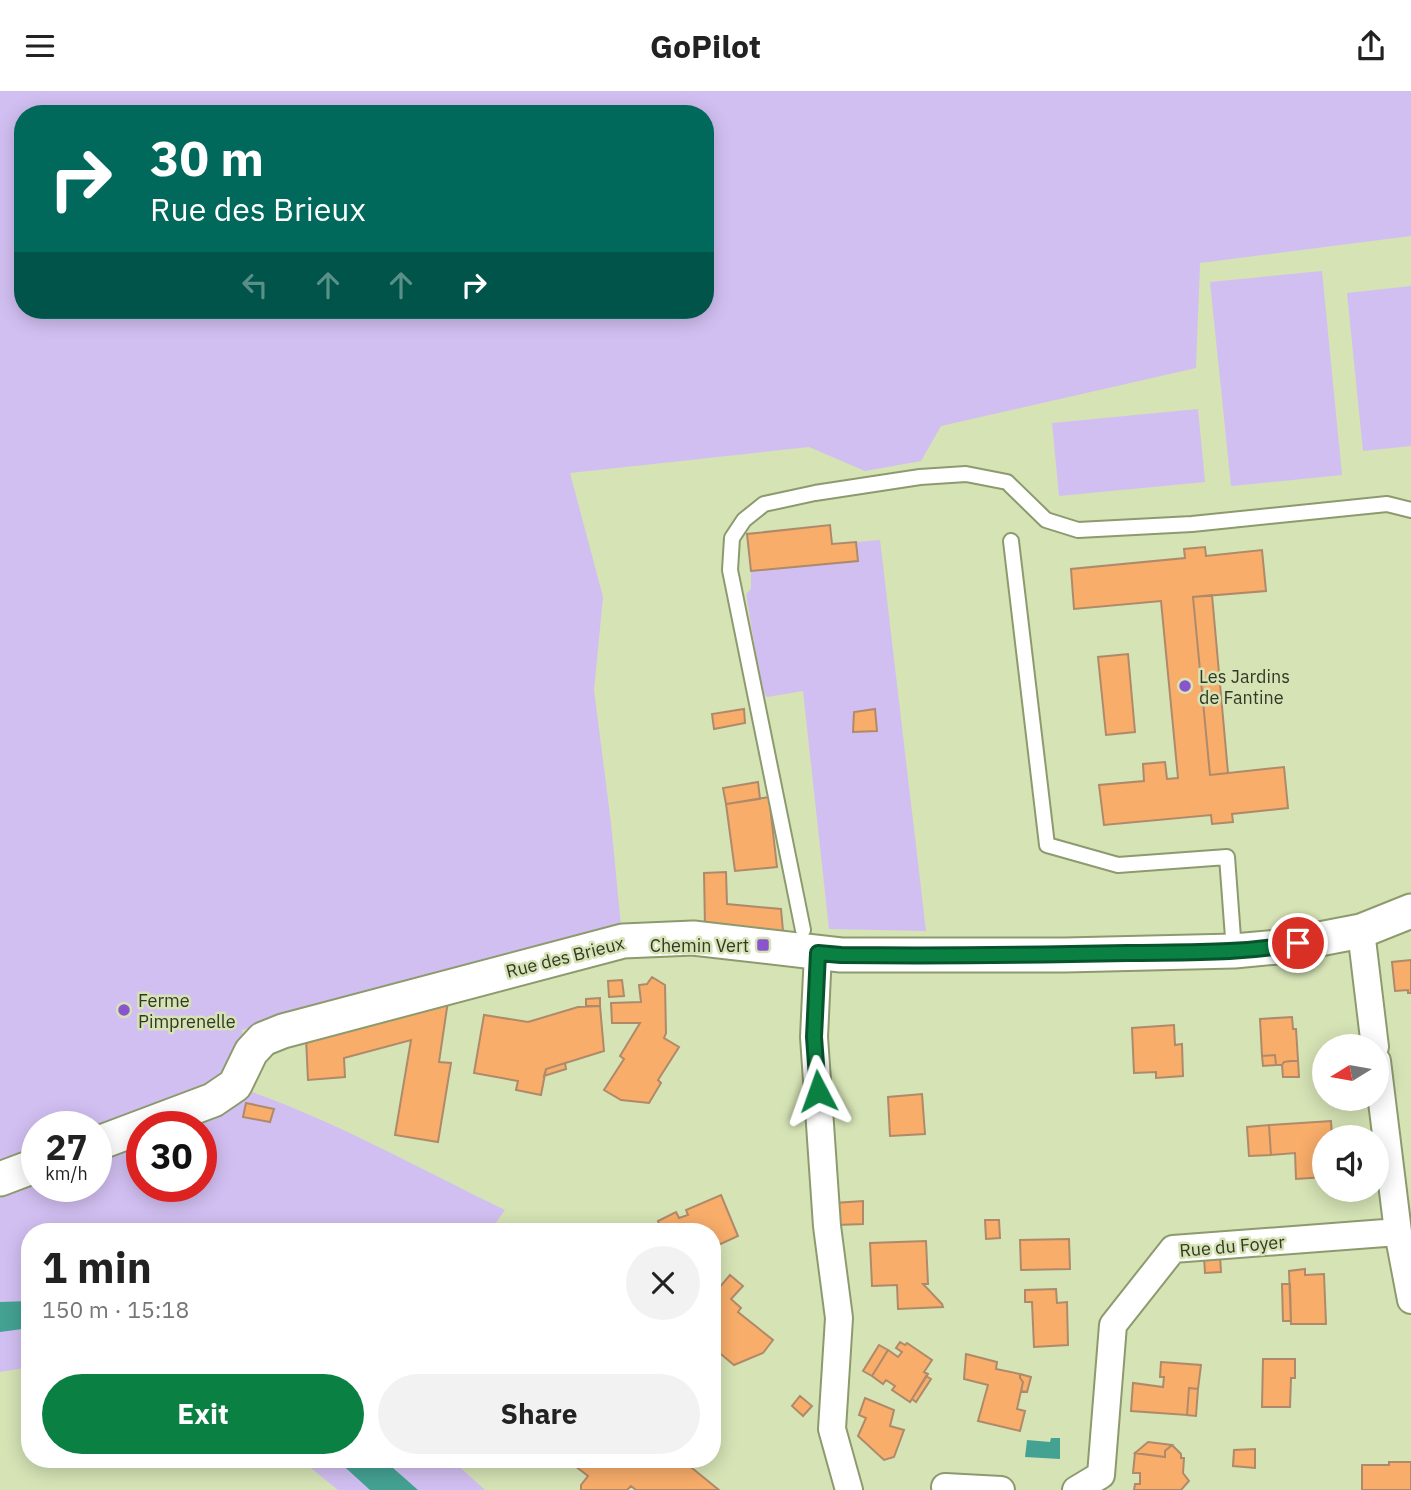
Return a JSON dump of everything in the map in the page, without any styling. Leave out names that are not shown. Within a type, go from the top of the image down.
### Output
[{"type":"street","name":"Rue des Brieux","points":[[112,1138],[213,1100],[235,1085],[251,1052],[262,1039],[283,1031],[623,941],[693,938],[811,941],[853,955],[1065,955],[1234,951],[1278,947],[1361,931],[1411,911]]},
{"type":"street","points":[[1361,931],[1374,1034]]},
{"type":"street","points":[[811,941],[814,1037],[827,1226],[839,1318],[832,1429],[849,1490]]},
{"type":"street","points":[[1383,1111],[1398,1232],[1411,1300]]},
{"type":"street","points":[[0,1179],[21,1171]]},
{"type":"street","name":"Rue du Foyer","points":[[1076,1490],[1101,1475],[1113,1325],[1173,1249],[1398,1232]]},
{"type":"street","points":[[945,1487],[1001,1490]]},
{"type":"lane","points":[[811,941],[730,570],[732,538],[744,520],[764,503],[920,477],[966,474],[1007,482],[1046,520],[1078,530],[1192,524],[1387,504],[1411,510]]},
{"type":"lane","points":[[1011,541],[1047,845],[1118,865],[1227,857],[1234,951]]},
{"type":"shaded area","points":[[0,91],[1411,91],[1411,236],[1200,263],[1196,368],[941,426],[921,461],[865,471],[809,447],[570,473],[603,597],[594,690],[621,926],[242,1030],[249,1091],[346,1131],[505,1210],[496,1223],[21,1223],[21,1368],[0,1372]]},
{"type":"shaded area","points":[[1322,271],[1342,475],[1231,486],[1210,282]]},
{"type":"shaded area","points":[[1411,286],[1411,446],[1363,451],[1347,293]]},
{"type":"shaded area","points":[[1198,409],[1205,482],[1059,496],[1052,423]]},
{"type":"shaded area","points":[[880,540],[926,931],[829,929],[803,691],[767,697],[762,692],[746,594],[751,589],[751,571],[858,561],[856,542]]},
{"type":"shaded area","points":[[311,1468],[461,1468],[485,1490],[338,1490]]},
{"type":"water","points":[[21,1301],[21,1329],[0,1332],[0,1302]]},
{"type":"water","points":[[1051,1438],[1060,1438],[1060,1459],[1025,1457],[1027,1440],[1050,1442]]},
{"type":"water","points":[[346,1468],[393,1468],[418,1490],[370,1490]]},
{"type":"building","points":[[830,525],[832,544],[856,542],[858,561],[751,571],[747,534]]},
{"type":"building","name":"Les Jardins de Fantine","points":[[1205,547],[1206,556],[1262,550],[1266,591],[1193,597],[1210,775],[1284,767],[1288,808],[1232,814],[1233,822],[1212,824],[1211,815],[1104,825],[1099,785],[1144,781],[1143,764],[1165,762],[1167,779],[1178,778],[1161,601],[1074,609],[1071,569],[1185,558],[1184,549]]},
{"type":"building","points":[[1212,595],[1228,773],[1210,775],[1193,597]]},
{"type":"building","points":[[1128,654],[1135,732],[1106,735],[1098,657]]},
{"type":"building","points":[[744,709],[745,723],[714,729],[712,714]]},
{"type":"building","points":[[875,709],[877,731],[853,732],[854,712]]},
{"type":"building","points":[[758,782],[760,799],[726,804],[723,788]]},
{"type":"building","points":[[769,797],[777,867],[735,871],[726,804]]},
{"type":"building","points":[[726,872],[727,904],[781,909],[783,931],[705,927],[704,873]]},
{"type":"building","points":[[1411,960],[1411,993],[1408,993],[1408,990],[1395,991],[1392,962]]},
{"type":"building","points":[[652,977],[665,985],[664,1038],[679,1047],[658,1080],[661,1083],[649,1103],[621,1100],[604,1090],[624,1059],[620,1056],[640,1023],[612,1023],[611,1003],[641,1002],[639,985],[647,984]]},
{"type":"building","points":[[622,980],[624,996],[609,997],[608,981]]},
{"type":"building","points":[[600,998],[600,1006],[586,1006],[586,999]]},
{"type":"building","points":[[448,1001],[439,1062],[451,1063],[438,1142],[395,1135],[411,1040],[344,1058],[345,1077],[308,1080],[306,1038]]},
{"type":"building","points":[[600,1006],[604,1051],[546,1069],[541,1095],[516,1090],[518,1081],[474,1073],[484,1015],[528,1022],[578,1007]]},
{"type":"building","points":[[1292,1017],[1293,1029],[1296,1029],[1298,1060],[1276,1065],[1275,1055],[1262,1056],[1260,1019]]},
{"type":"building","points":[[1174,1025],[1175,1045],[1182,1044],[1183,1076],[1156,1078],[1156,1072],[1134,1073],[1132,1028]]},
{"type":"building","points":[[1275,1055],[1276,1065],[1263,1066],[1262,1056]]},
{"type":"building","points":[[1298,1060],[1299,1077],[1283,1077],[1284,1062]]},
{"type":"building","points":[[565,1063],[566,1069],[544,1076],[546,1069]]},
{"type":"building","points":[[922,1094],[925,1134],[890,1136],[888,1097]]},
{"type":"building","points":[[246,1103],[274,1109],[270,1122],[243,1117]]},
{"type":"building","points":[[1331,1121],[1331,1125],[1312,1125],[1312,1178],[1296,1179],[1295,1153],[1271,1155],[1269,1125]]},
{"type":"building","points":[[1269,1125],[1271,1155],[1249,1156],[1247,1127]]},
{"type":"building","points":[[721,1195],[738,1236],[721,1244],[721,1223],[659,1223],[676,1212],[679,1218],[688,1215],[686,1210]]},
{"type":"building","points":[[863,1201],[863,1224],[837,1225],[834,1203]]},
{"type":"building","points":[[985,1220],[999,1220],[1000,1238],[986,1239]]},
{"type":"building","points":[[1069,1239],[1070,1269],[1021,1270],[1020,1240]]},
{"type":"building","points":[[926,1241],[928,1284],[923,1284],[943,1307],[898,1309],[897,1285],[872,1286],[870,1243]]},
{"type":"building","points":[[1220,1256],[1221,1272],[1205,1273],[1204,1257]]},
{"type":"building","points":[[1305,1269],[1305,1275],[1324,1274],[1326,1324],[1291,1324],[1289,1271]]},
{"type":"building","points":[[730,1275],[743,1286],[731,1299],[741,1308],[738,1312],[773,1340],[763,1353],[734,1365],[721,1354],[721,1286]]},
{"type":"building","points":[[1282,1284],[1290,1284],[1291,1321],[1283,1321]]},
{"type":"building","points":[[1056,1289],[1057,1303],[1067,1302],[1068,1345],[1034,1347],[1032,1302],[1025,1302],[1025,1290]]},
{"type":"building","points":[[900,1342],[905,1345],[907,1343],[932,1360],[924,1372],[928,1374],[910,1402],[892,1390],[895,1386],[886,1380],[883,1384],[872,1376],[888,1350],[898,1357],[902,1352],[896,1348]]},
{"type":"building","points":[[879,1345],[888,1350],[872,1376],[863,1371]]},
{"type":"building","points":[[966,1354],[997,1362],[996,1369],[1020,1374],[1023,1382],[1017,1409],[1025,1411],[1020,1431],[978,1421],[988,1385],[964,1379]]},
{"type":"building","points":[[1263,1359],[1295,1359],[1290,1407],[1262,1407]]},
{"type":"building","points":[[1161,1362],[1201,1365],[1198,1389],[1189,1388],[1187,1415],[1131,1411],[1133,1383],[1163,1387],[1164,1377],[1160,1377]]},
{"type":"building","points":[[1020,1374],[1031,1377],[1027,1392],[1021,1391],[1023,1382]]},
{"type":"building","points":[[926,1376],[931,1379],[916,1402],[912,1399]]},
{"type":"building","points":[[1189,1388],[1198,1389],[1196,1416],[1187,1415]]},
{"type":"building","points":[[800,1396],[812,1406],[803,1416],[792,1406]]},
{"type":"building","points":[[865,1398],[894,1410],[890,1426],[904,1430],[894,1457],[884,1460],[858,1436],[866,1418],[859,1415]]},
{"type":"building","points":[[1148,1442],[1172,1445],[1165,1451],[1165,1457],[1135,1453]]},
{"type":"building","points":[[1172,1445],[1181,1454],[1181,1458],[1184,1458],[1183,1473],[1189,1481],[1181,1490],[1134,1490],[1135,1484],[1140,1484],[1140,1473],[1133,1473],[1135,1453],[1165,1457],[1165,1451]]},
{"type":"building","points":[[1255,1449],[1255,1468],[1233,1466],[1234,1450]]},
{"type":"building","points":[[1389,1462],[1411,1462],[1411,1490],[1362,1490],[1362,1465],[1389,1465]]},
{"type":"building","points":[[578,1468],[692,1468],[719,1490],[636,1490],[631,1486],[627,1490],[581,1490],[581,1485],[588,1476]]},
{"type":"place","name":"Les Jardins de Fantine","points":[[1185,686]]},
{"type":"place","name":"Chemin Vert","points":[[763,945]]},
{"type":"place","name":"Ferme Pimprenelle","points":[[124,1010]]},
{"type":"route","points":[[818,1091],[814,1037],[818,953],[1065,955],[1234,951],[1298,943]]}]
